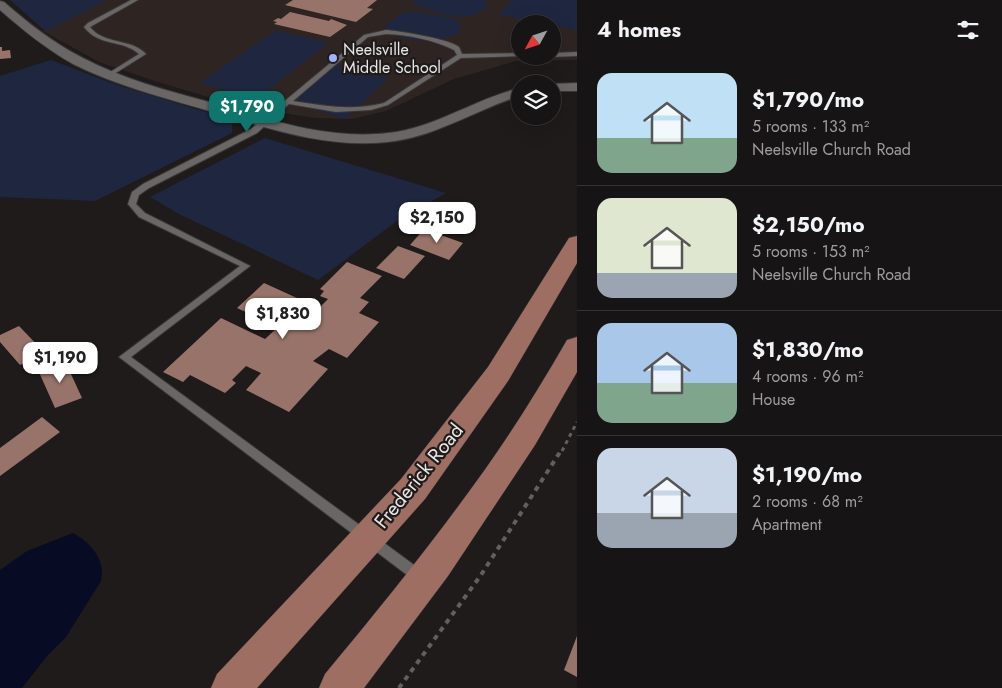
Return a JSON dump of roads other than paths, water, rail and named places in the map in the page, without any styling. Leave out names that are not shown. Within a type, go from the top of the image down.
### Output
[{"type":"main road","name":"Frederick Road","points":[[231,688],[413,489],[498,374],[577,243]]},
{"type":"main road","points":[[338,688],[424,581],[507,463],[570,364]]},
{"type":"street","points":[[0,4],[33,34],[48,44],[109,75],[264,123],[326,137],[364,139],[395,137],[434,127],[511,95]]},
{"type":"street","points":[[561,88],[577,88]]},
{"type":"lane","points":[[109,75],[143,54],[138,48],[97,36],[90,32],[87,27],[135,0]]},
{"type":"lane","points":[[424,581],[369,538],[124,357],[246,266],[142,215],[132,204],[135,194],[146,186],[254,131],[366,36],[374,33],[396,32],[449,45],[457,49],[460,56]]},
{"type":"lane","points":[[561,55],[577,54]]},
{"type":"lane","points":[[288,102],[336,110],[372,108],[386,104],[460,56],[511,55]]},
{"type":"place","name":"Neelsville Middle School","points":[[333,58]]}]
